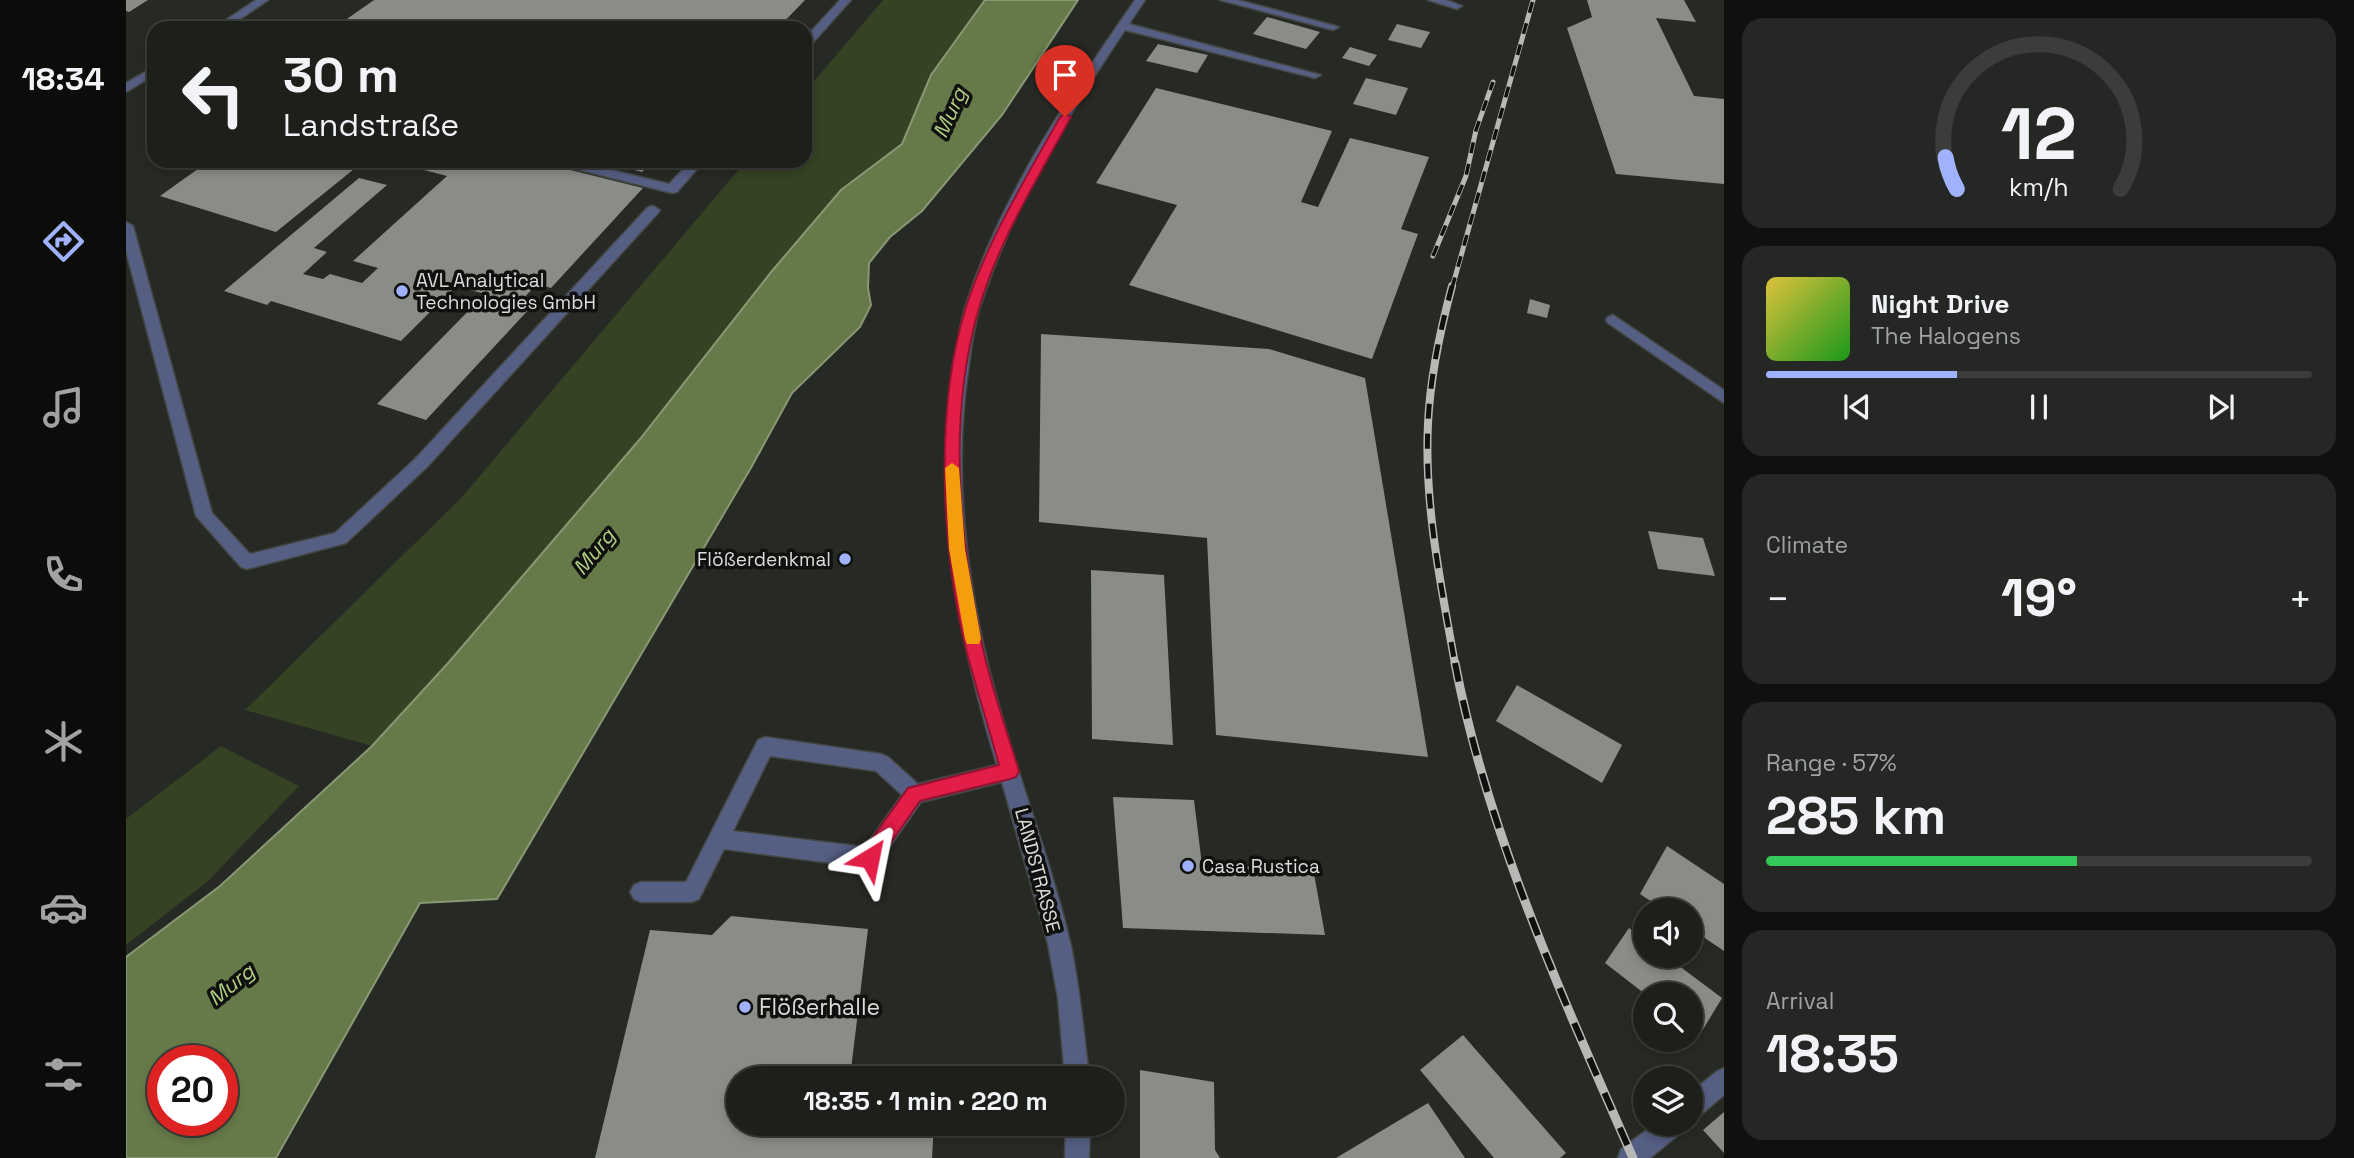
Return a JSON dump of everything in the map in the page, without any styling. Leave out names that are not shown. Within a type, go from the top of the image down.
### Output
[{"type":"street","points":[[231,21],[263,0]]},
{"type":"street","points":[[812,37],[846,0]]},
{"type":"street","name":"LANDSTRASSE","points":[[1076,1066],[1068,987],[1051,916],[975,651],[957,549],[951,458],[958,376],[972,308],[1003,231],[1051,139],[1140,0]]},
{"type":"street","points":[[1225,0],[1333,27]]},
{"type":"street","points":[[1433,0],[1457,6]]},
{"type":"street","points":[[1122,26],[1315,75]]},
{"type":"street","points":[[126,88],[147,74]]},
{"type":"street","points":[[588,168],[672,189],[692,168]]},
{"type":"street","points":[[126,226],[204,516],[247,562],[340,538],[421,463],[653,210]]},
{"type":"street","points":[[1613,320],[1724,398]]},
{"type":"street","points":[[641,892],[692,892],[765,746],[881,763],[915,794]]},
{"type":"street","points":[[719,839],[870,858],[915,794],[1010,771]]},
{"type":"street","points":[[1703,1098],[1724,1080]]},
{"type":"street","points":[[1077,1158],[1078,1136]]},
{"type":"street","points":[[1630,1158],[1658,1136]]},
{"type":"shaded area","points":[[883,0],[985,0],[931,75],[902,144],[841,190],[772,271],[640,439],[449,662],[372,746],[245,710],[462,497],[740,168],[812,168],[812,84]]},
{"type":"shaded area","points":[[221,746],[299,786],[208,881],[126,945],[126,819]]},
{"type":"water","name":"Murg","points":[[985,0],[1078,0],[1002,115],[922,211],[890,237],[869,263],[868,288],[871,305],[860,327],[792,393],[752,466],[497,899],[420,903],[276,1158],[126,1158],[126,957],[220,886],[372,746],[449,662],[640,439],[772,271],[841,190],[902,144],[931,75]]},
{"type":"building","points":[[126,0],[148,0],[129,12],[126,11]]},
{"type":"building","points":[[374,0],[805,0],[785,21],[344,21]]},
{"type":"building","points":[[1587,0],[1684,0],[1696,22],[1656,18],[1694,96],[1724,99],[1724,184],[1616,174],[1567,28],[1592,17]]},
{"type":"building","points":[[1267,17],[1320,32],[1306,49],[1253,34]]},
{"type":"building","points":[[1397,24],[1430,32],[1421,48],[1388,40]]},
{"type":"building","points":[[1158,44],[1208,55],[1197,73],[1146,61]]},
{"type":"building","points":[[1350,47],[1377,55],[1369,66],[1342,58]]},
{"type":"building","points":[[1366,78],[1408,88],[1396,115],[1353,104]]},
{"type":"building","points":[[1156,88],[1332,131],[1301,202],[1318,207],[1350,138],[1429,157],[1401,229],[1418,234],[1372,359],[1129,285],[1177,205],[1096,183]]},
{"type":"building","points":[[199,168],[355,168],[276,232],[160,196]]},
{"type":"building","name":"AVL Analytical Technologies GmbH","points":[[562,168],[643,188],[551,288],[537,284],[519,303],[532,306],[426,420],[377,404],[485,294],[456,286],[401,341],[271,301],[267,305],[224,291],[359,178],[387,185],[314,248],[327,252],[303,274],[323,279],[330,274],[362,283],[378,268],[353,261],[447,176],[424,170]]},
{"type":"building","points":[[627,168],[646,168],[642,172]]},
{"type":"building","points":[[1530,299],[1550,305],[1547,318],[1527,313]]},
{"type":"building","points":[[1041,334],[1269,349],[1365,378],[1428,757],[1216,735],[1207,538],[1039,522]]},
{"type":"building","points":[[1648,531],[1703,538],[1715,576],[1658,569]]},
{"type":"building","points":[[1091,570],[1164,575],[1173,745],[1092,739]]},
{"type":"building","points":[[1517,685],[1622,745],[1602,783],[1496,721]]},
{"type":"building","name":"Casa Rustica","points":[[1113,797],[1194,800],[1202,865],[1313,868],[1325,935],[1123,928]]},
{"type":"building","points":[[1667,846],[1724,884],[1724,951],[1703,937],[1703,898],[1646,898],[1640,894]]},
{"type":"building","name":"Flößerhalle","points":[[731,916],[868,929],[851,1066],[726,1066],[726,1136],[933,1136],[932,1158],[595,1158],[650,930],[712,935]]},
{"type":"building","points":[[1629,928],[1633,931],[1633,968],[1682,968],[1701,982],[1633,982],[1633,985],[1605,963]]},
{"type":"building","points":[[1703,984],[1722,998],[1703,1029]]},
{"type":"building","points":[[1463,1035],[1566,1153],[1560,1158],[1494,1158],[1420,1070]]},
{"type":"building","points":[[1140,1070],[1214,1082],[1215,1150],[1220,1158],[1140,1158]]},
{"type":"building","points":[[1428,1103],[1465,1158],[1336,1158]]},
{"type":"building","points":[[1724,1112],[1724,1153],[1703,1130]]},
{"type":"railway","points":[[1452,288],[1533,0]]},
{"type":"railway","points":[[1433,256],[1466,176],[1476,130],[1493,82]]},
{"type":"railway","points":[[1452,286],[1433,372],[1427,454],[1431,515],[1455,664]]},
{"type":"railway","points":[[1455,663],[1469,727],[1507,853],[1580,1037],[1633,1158]]},
{"type":"slow traffic","points":[[952,468],[957,549],[973,639]]},
{"type":"place","name":"AVL Analytical Technologies GmbH","points":[[402,291]]},
{"type":"place","name":"Flößerdenkmal","points":[[845,559]]},
{"type":"place","name":"Casa Rustica","points":[[1188,866]]},
{"type":"place","name":"Flößerhalle","points":[[745,1007]]},
{"type":"route","points":[[870,858],[915,794],[1010,771],[975,651],[957,549],[951,458],[958,376],[972,308],[1003,231],[1065,117]]}]
